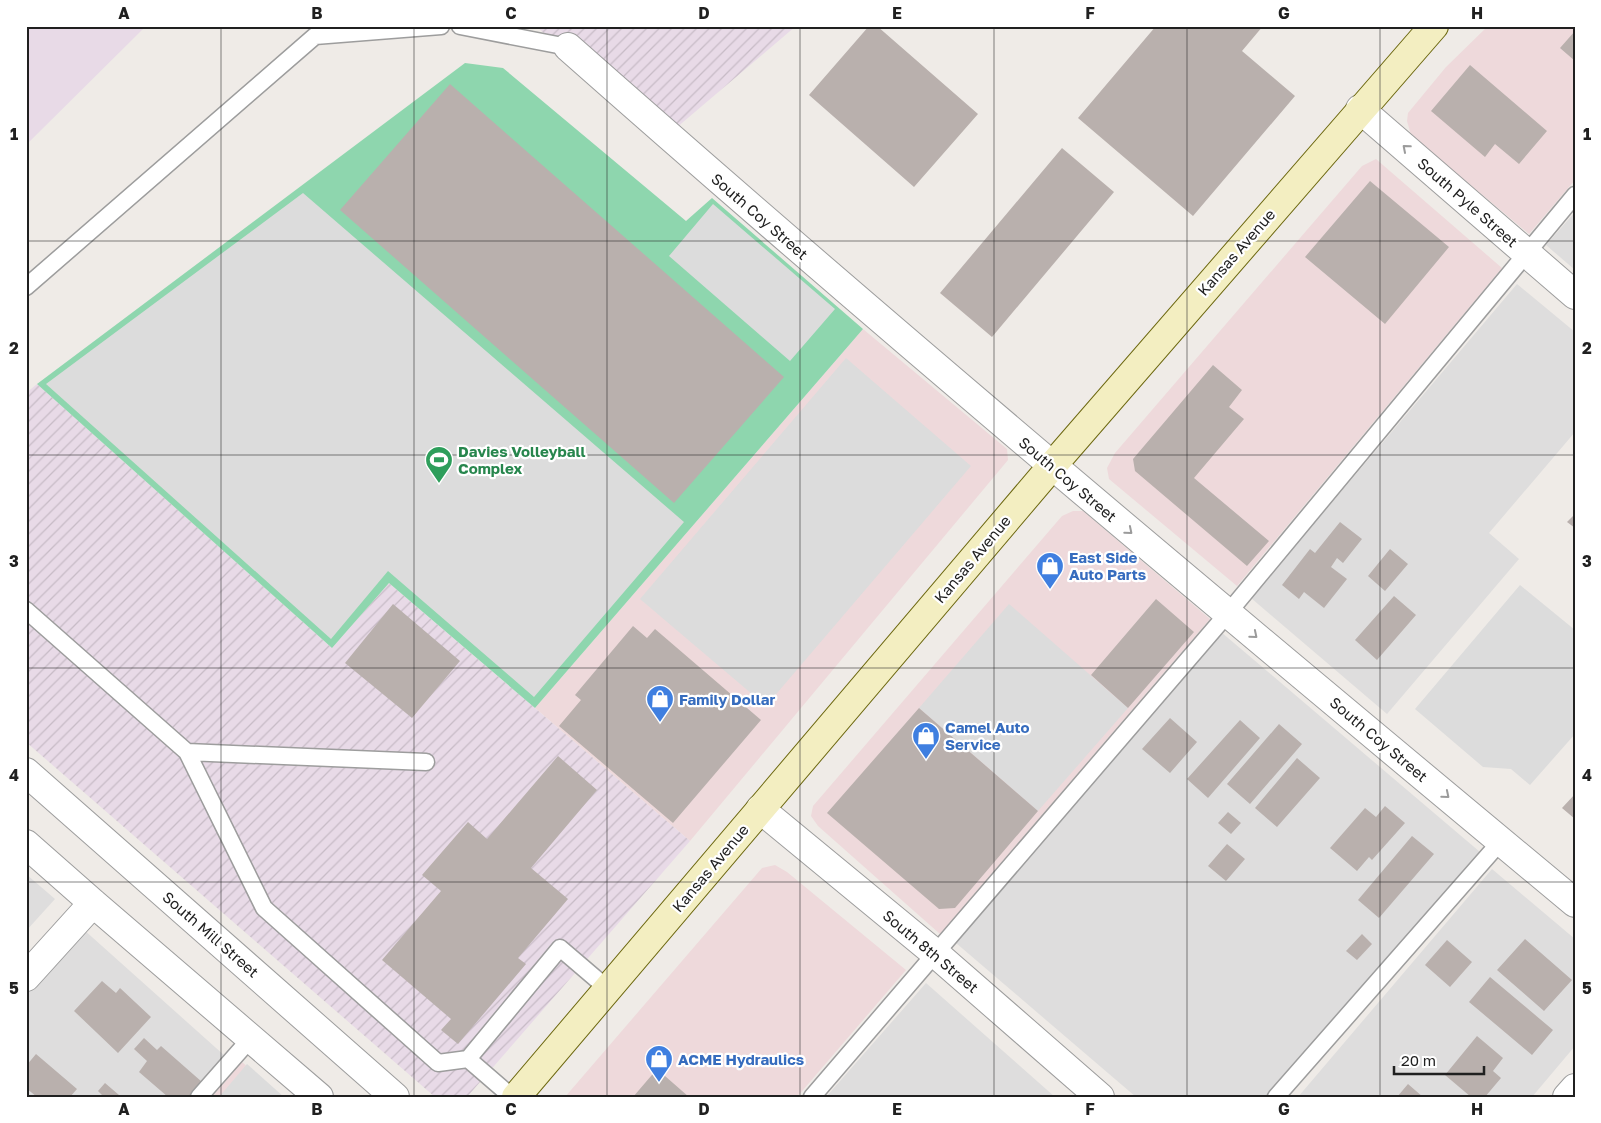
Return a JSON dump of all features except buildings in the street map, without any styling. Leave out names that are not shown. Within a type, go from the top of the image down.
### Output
[{"type":"main road","name":"Kansas Avenue","points":[[516,1097],[1052,466],[1434,26]]},
{"type":"street","name":"South Coy Street","points":[[568,47],[740,200],[1052,466],[1575,903]]},
{"type":"street","name":"South Pyle Street","points":[[1360,109],[1575,295]]},
{"type":"street","name":"South Mill Street","points":[[26,772],[395,1097]]},
{"type":"street","name":"South 8th Street","points":[[760,809],[936,954],[1100,1097]]},
{"type":"street","points":[[26,844],[319,1097]]},
{"type":"street","points":[[26,977],[93,903]]},
{"type":"street","points":[[1567,1097],[1575,1088]]},
{"type":"lane","points":[[26,287],[315,36],[441,26]]},
{"type":"lane","points":[[460,26],[568,47]]},
{"type":"lane","points":[[812,1097],[1228,613],[1575,196]]},
{"type":"lane","points":[[26,610],[187,752],[264,908],[438,1063],[468,1059],[560,948],[608,989]]},
{"type":"lane","points":[[187,752],[426,762]]},
{"type":"lane","points":[[1276,1097],[1501,841]]},
{"type":"lane","points":[[199,1097],[251,1038]]},
{"type":"lane","points":[[468,1059],[512,1097]]},
{"type":"shaded area","points":[[26,26],[146,26],[26,145]]},
{"type":"shaded area","points":[[536,26],[796,26],[662,140]]},
{"type":"shaded area","points":[[1488,26],[1575,26],[1575,180],[1529,234],[1411,135],[1407,121],[1408,113],[1446,67]]},
{"type":"shaded area","points":[[1376,159],[1502,268],[1237,586],[1109,479],[1107,468],[1115,453],[1362,166]]},
{"type":"shaded area","points":[[303,193],[684,522],[534,697],[388,571],[331,639],[46,384]]},
{"type":"shaded area","points":[[713,204],[835,309],[790,361],[669,256]]},
{"type":"shaded area","points":[[1575,212],[1575,270],[1546,245]]},
{"type":"shaded area","points":[[1517,284],[1575,332],[1575,432],[1489,533],[1519,559],[1387,714],[1251,598]]},
{"type":"shaded area","points":[[863,329],[1007,449],[1008,460],[690,841],[535,708]]},
{"type":"shaded area","points":[[846,358],[971,466],[766,706],[640,599]]},
{"type":"shaded area","points":[[37,384],[332,648],[389,583],[690,841],[467,1097],[435,1097],[26,742],[26,393]]},
{"type":"shaded area","points":[[1073,511],[1083,511],[1210,619],[940,934],[818,826],[811,816],[813,806],[1062,516]]},
{"type":"shaded area","points":[[1520,585],[1575,630],[1575,734],[1530,785],[1511,769],[1483,767],[1415,709]]},
{"type":"shaded area","points":[[1009,604],[1128,708],[1038,811],[919,708]]},
{"type":"shaded area","points":[[1221,632],[1480,852],[1271,1097],[1136,1097],[956,943]]},
{"type":"shaded area","points":[[775,865],[787,872],[906,970],[797,1097],[565,1097],[762,868]]},
{"type":"shaded area","points":[[1492,869],[1575,939],[1575,1046],[1532,1097],[1298,1097]]},
{"type":"shaded area","points":[[26,874],[55,899],[26,931]]},
{"type":"shaded area","points":[[83,929],[225,1056],[189,1097],[26,1097],[26,994]]},
{"type":"shaded area","points":[[926,983],[1055,1097],[826,1097]]},
{"type":"shaded area","points":[[242,1062],[282,1097],[212,1097]]},
{"type":"shaded area","points":[[247,1064],[284,1097],[219,1097]]},
{"type":"green space","name":"Davies Volleyball Complex","points":[[465,63],[503,68],[686,221],[712,198],[863,329],[535,708],[389,583],[332,648],[37,384]]},
{"type":"place","name":"Davies Volleyball Complex","points":[[439,484]]},
{"type":"place","name":"East Side Auto Parts","points":[[1050,590]]},
{"type":"place","name":"Family Dollar","points":[[660,723]]},
{"type":"place","name":"Camel Auto Service","points":[[926,760]]},
{"type":"place","name":"ACME Hydraulics","points":[[659,1083]]}]
